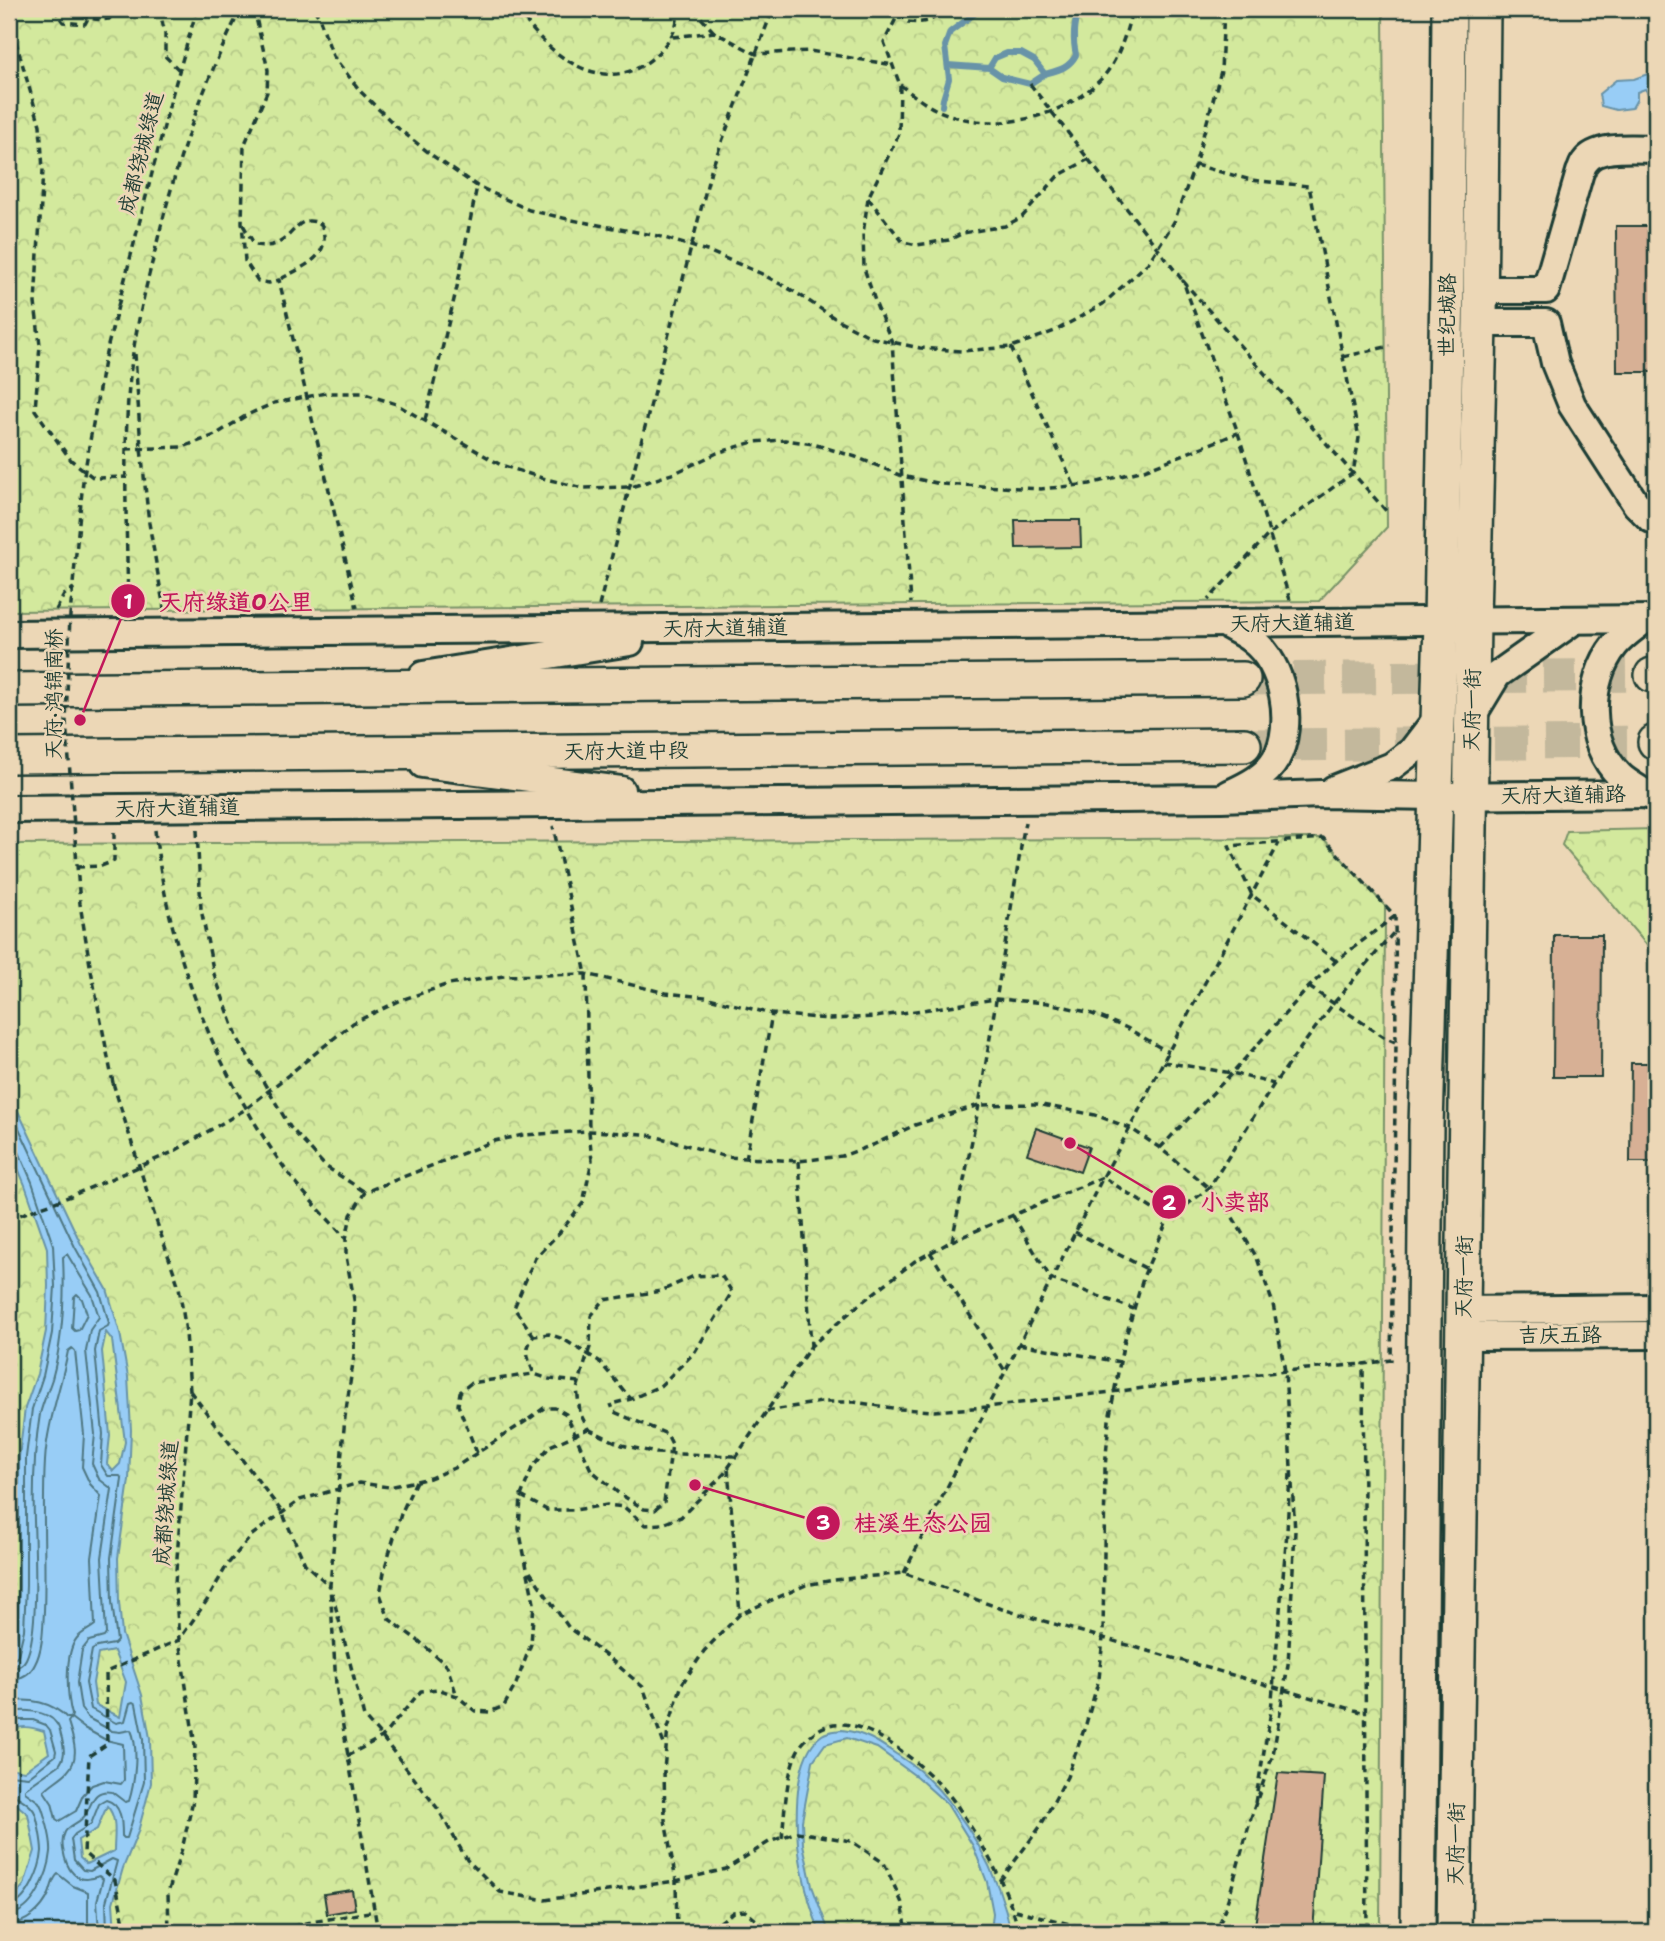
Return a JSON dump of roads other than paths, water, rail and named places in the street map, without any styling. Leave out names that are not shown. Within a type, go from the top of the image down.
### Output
[{"type":"main road","name":"世纪城路","points":[[1449,9],[1447,297],[1457,621]]},
{"type":"main road","name":"世纪城路","points":[[1457,621],[1480,323],[1483,9]]},
{"type":"main road","name":"天府一街","points":[[1454,1932],[1472,716],[1457,621]]},
{"type":"main road","name":"天府一街","points":[[1418,1932],[1426,1126],[1438,717],[1457,621]]},
{"type":"main road","points":[[9,690],[1244,679]]},
{"type":"main road","name":"天府大道中段","points":[[9,756],[1244,746]]},
{"type":"street","points":[[1656,149],[1606,150],[1591,155],[1585,162],[1546,290],[1546,323],[1555,363],[1572,405],[1636,504],[1656,521]]},
{"type":"street","points":[[1480,290],[1546,290]]},
{"type":"street","points":[[1480,323],[1546,323]]},
{"type":"street","points":[[1436,796],[1451,754],[1497,676],[1576,620]]},
{"type":"street","name":"天府大道辅道","points":[[9,634],[1650,620]]},
{"type":"street","points":[[1650,620],[1615,644],[1597,683],[1594,710],[1595,733],[1605,757],[1620,776],[1651,794]]},
{"type":"street","points":[[1221,798],[1256,780],[1276,760],[1285,724],[1285,703],[1277,671],[1253,640],[1224,624]]},
{"type":"street","points":[[342,687],[719,628]]},
{"type":"street","points":[[1321,794],[1392,766],[1412,751],[1438,717]]},
{"type":"street","points":[[342,753],[716,803]]},
{"type":"street","name":"天府大道辅道","points":[[9,809],[1221,798],[1321,794],[1436,796]]},
{"type":"street","name":"天府大道辅路","points":[[1436,796],[1651,794]]},
{"type":"street","name":"吉庆五路","points":[[1463,1323],[1656,1308]]},
{"type":"street","name":"吉庆五路","points":[[1463,1323],[1656,1335]]},
{"type":"water","points":[[1656,71],[1656,105],[1645,89],[1637,92],[1632,108],[1616,110],[1601,106],[1599,94],[1616,80],[1634,79]]},
{"type":"water","points":[[9,1092],[81,1244],[107,1289],[120,1333],[128,1377],[131,1430],[129,1480],[118,1558],[119,1602],[122,1634],[142,1695],[150,1738],[151,1783],[138,1832],[123,1868],[113,1903],[115,1932],[9,1932],[9,1898],[13,1898],[24,1885],[35,1851],[28,1814],[9,1798],[9,1768],[24,1771],[49,1753],[44,1731],[21,1727],[9,1733],[9,1669],[17,1629],[19,1586],[19,1457],[25,1408],[37,1374],[46,1331],[48,1286],[47,1248],[9,1147]],"holes":[[[106,1332],[112,1340],[125,1442],[120,1464],[113,1471],[107,1464],[110,1435],[102,1351]],[[114,1651],[126,1682],[120,1717],[96,1705],[93,1683],[98,1654]],[[107,1806],[114,1821],[114,1851],[87,1864],[80,1858],[78,1840],[97,1829]]]},
{"type":"water","points":[[842,1730],[857,1733],[883,1745],[919,1770],[938,1789],[979,1846],[998,1888],[1011,1932],[991,1932],[993,1913],[987,1882],[973,1846],[947,1804],[917,1777],[877,1748],[847,1738],[825,1744],[813,1761],[802,1821],[803,1844],[812,1886],[829,1932],[820,1932],[802,1870],[797,1798],[804,1761],[812,1746],[822,1735]]},
{"type":"waterway","points":[[942,106],[949,79],[945,46],[950,32],[981,9]]},
{"type":"waterway","points":[[1045,74],[1067,66],[1076,55],[1074,32],[1078,9]]},
{"type":"waterway","points":[[948,65],[989,68],[1002,77],[1030,84],[1045,74],[1034,60],[1021,53],[1007,53],[995,58],[989,68]]},
{"type":"tunnel","points":[[1243,679],[1652,675]]},
{"type":"tunnel","points":[[1244,745],[1655,742]]},
{"type":"place","name":"天府绿道0公里","points":[[80,720]]},
{"type":"place","name":"小卖部","points":[[1070,1143]]},
{"type":"place","name":"桂溪生态公园","points":[[695,1485]]}]
